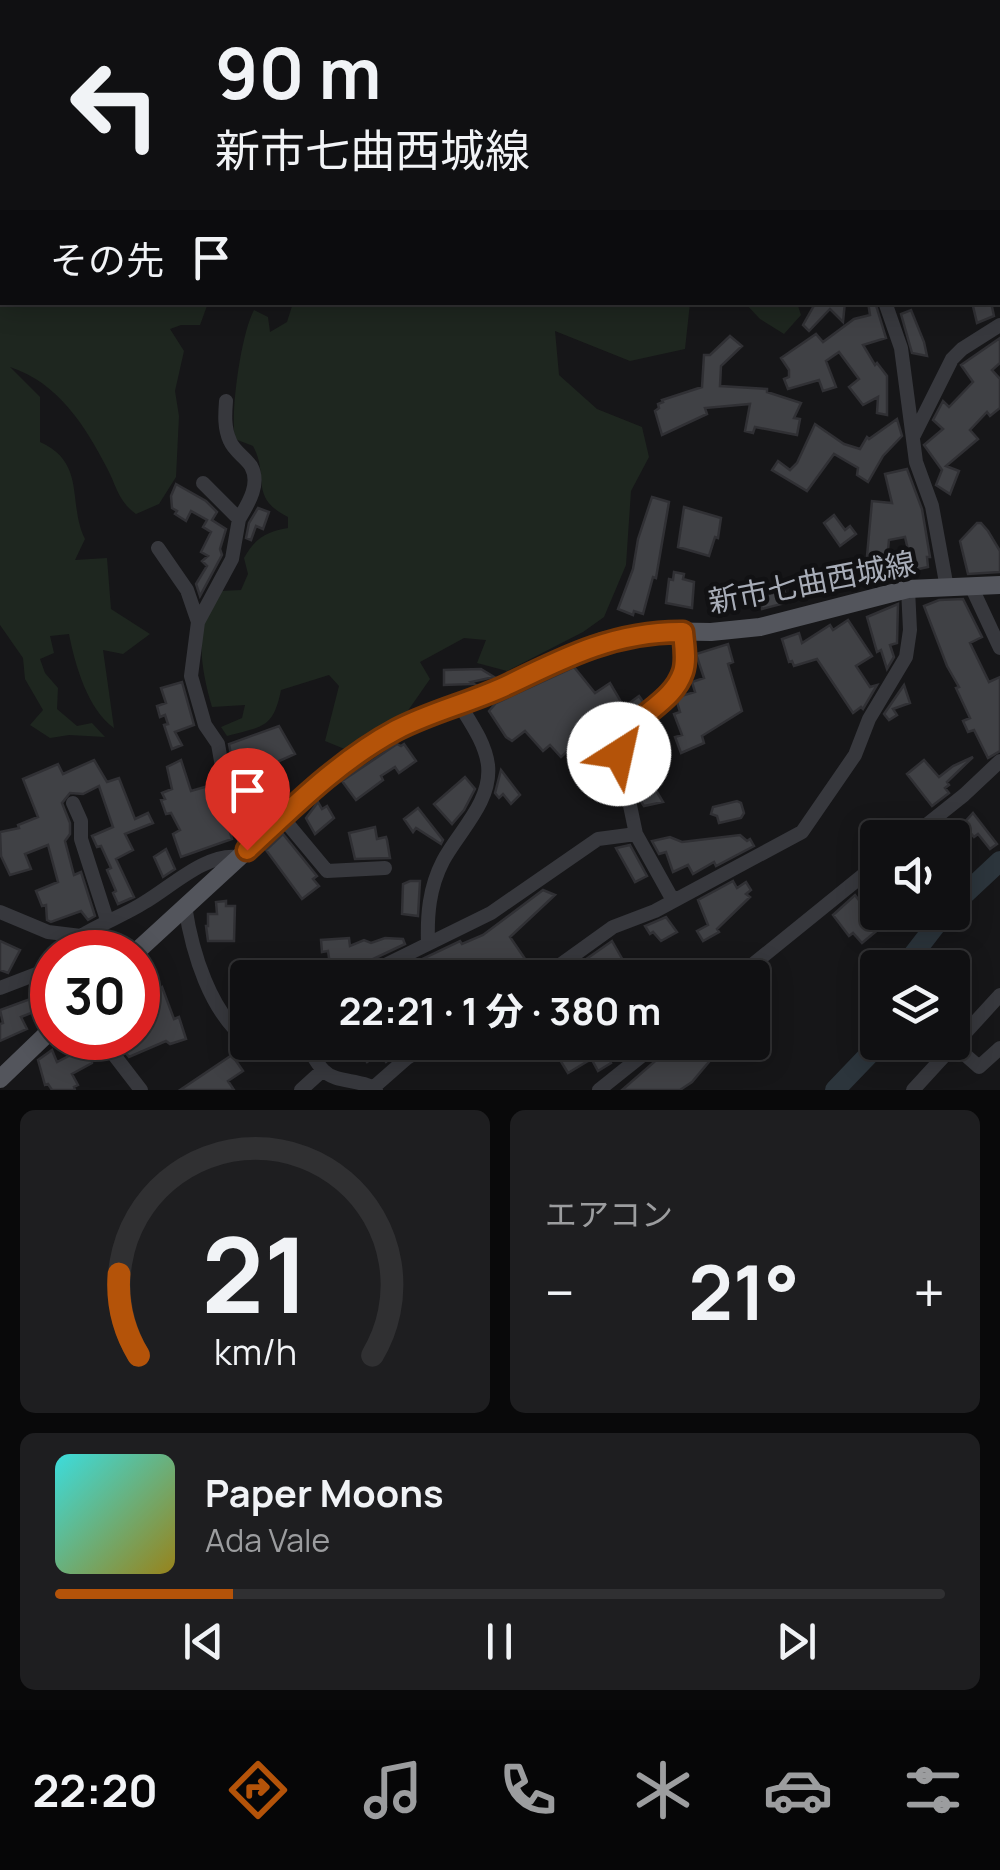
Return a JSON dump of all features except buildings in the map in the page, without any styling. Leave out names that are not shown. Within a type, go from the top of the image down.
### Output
[{"type":"main road","name":"新市七曲西城線","points":[[160,930],[330,774],[395,730],[506,686],[602,641],[650,631],[760,627],[908,589],[1000,584]]},
{"type":"main road","points":[[0,1079],[30,1051]]},
{"type":"street","points":[[886,305],[900,348],[916,462],[932,506],[947,588]]},
{"type":"street","points":[[912,438],[952,359],[1000,326]]},
{"type":"street","points":[[91,930],[204,866],[242,853],[218,744],[205,725],[192,676],[198,622],[232,559],[239,519],[252,496],[254,479],[250,465],[230,441],[225,422],[226,400]]},
{"type":"street","points":[[203,484],[239,519]]},
{"type":"street","points":[[158,548],[188,590],[198,622]]},
{"type":"street","points":[[972,588],[1000,648]]},
{"type":"street","points":[[567,960],[613,927],[676,899],[802,832],[856,756],[868,719],[906,656],[910,630],[908,589]]},
{"type":"street","points":[[676,899],[670,896],[636,834],[619,764],[621,740],[677,685],[685,668],[683,632]]},
{"type":"street","points":[[428,944],[432,888],[442,862],[484,796],[488,778],[482,744],[458,702]]},
{"type":"street","points":[[933,820],[1000,760]]},
{"type":"street","points":[[73,803],[81,820],[80,840],[107,920]]},
{"type":"street","points":[[282,817],[327,871],[385,868]]},
{"type":"street","points":[[395,960],[491,914],[598,838],[636,834]]},
{"type":"street","points":[[758,960],[860,878]]},
{"type":"street","points":[[186,906],[190,939],[215,1001],[230,1019]]},
{"type":"street","points":[[0,912],[43,930]]},
{"type":"street","points":[[0,988],[30,976]]},
{"type":"street","points":[[970,1027],[1000,994]]},
{"type":"street","points":[[970,1059],[979,1067],[1000,1048]]},
{"type":"street","points":[[118,1060],[141,1090]]},
{"type":"street","points":[[316,1060],[323,1070],[342,1080],[357,1080],[375,1088],[405,1060]]},
{"type":"street","points":[[599,1090],[636,1060]]},
{"type":"street","points":[[913,1090],[940,1060]]},
{"type":"street","points":[[301,1090],[323,1070]]},
{"type":"shaded area","points":[[0,305],[207,305],[200,325],[170,329],[184,351],[175,391],[179,416],[176,477],[159,504],[136,514],[122,499],[98,452],[68,407],[42,383],[10,367],[40,397],[40,442],[55,451],[70,472],[85,539],[75,560],[107,558],[111,609],[150,634],[123,654],[103,650],[114,728],[90,699],[69,634],[50,636],[54,653],[40,659],[45,673],[58,688],[57,709],[77,726],[92,723],[105,737],[50,738],[30,725],[43,710],[25,679],[23,658],[0,625]]},
{"type":"shaded area","points":[[292,305],[690,305],[685,349],[630,361],[555,331],[559,375],[597,409],[642,427],[649,457],[631,491],[626,565],[604,617],[507,671],[477,663],[486,640],[464,638],[420,662],[430,679],[407,712],[347,750],[325,741],[339,686],[329,675],[281,690],[270,719],[227,736],[221,727],[242,718],[245,705],[212,707],[202,662],[206,617],[221,591],[241,590],[248,574],[244,558],[252,545],[267,534],[288,528],[288,517],[268,502],[264,494],[253,446],[235,439],[235,393],[254,310],[268,317],[270,332],[287,322]]},
{"type":"shaded area","points":[[747,305],[798,305],[801,315],[784,334]]},
{"type":"waterway","points":[[970,889],[1000,861]]},
{"type":"waterway","points":[[917,950],[932,930]]},
{"type":"waterway","points":[[835,1090],[864,1060]]},
{"type":"route","points":[[247,850],[330,774],[395,730],[506,686],[602,641],[650,631],[683,632],[685,668],[677,685],[629,729],[621,740],[619,754]]}]
